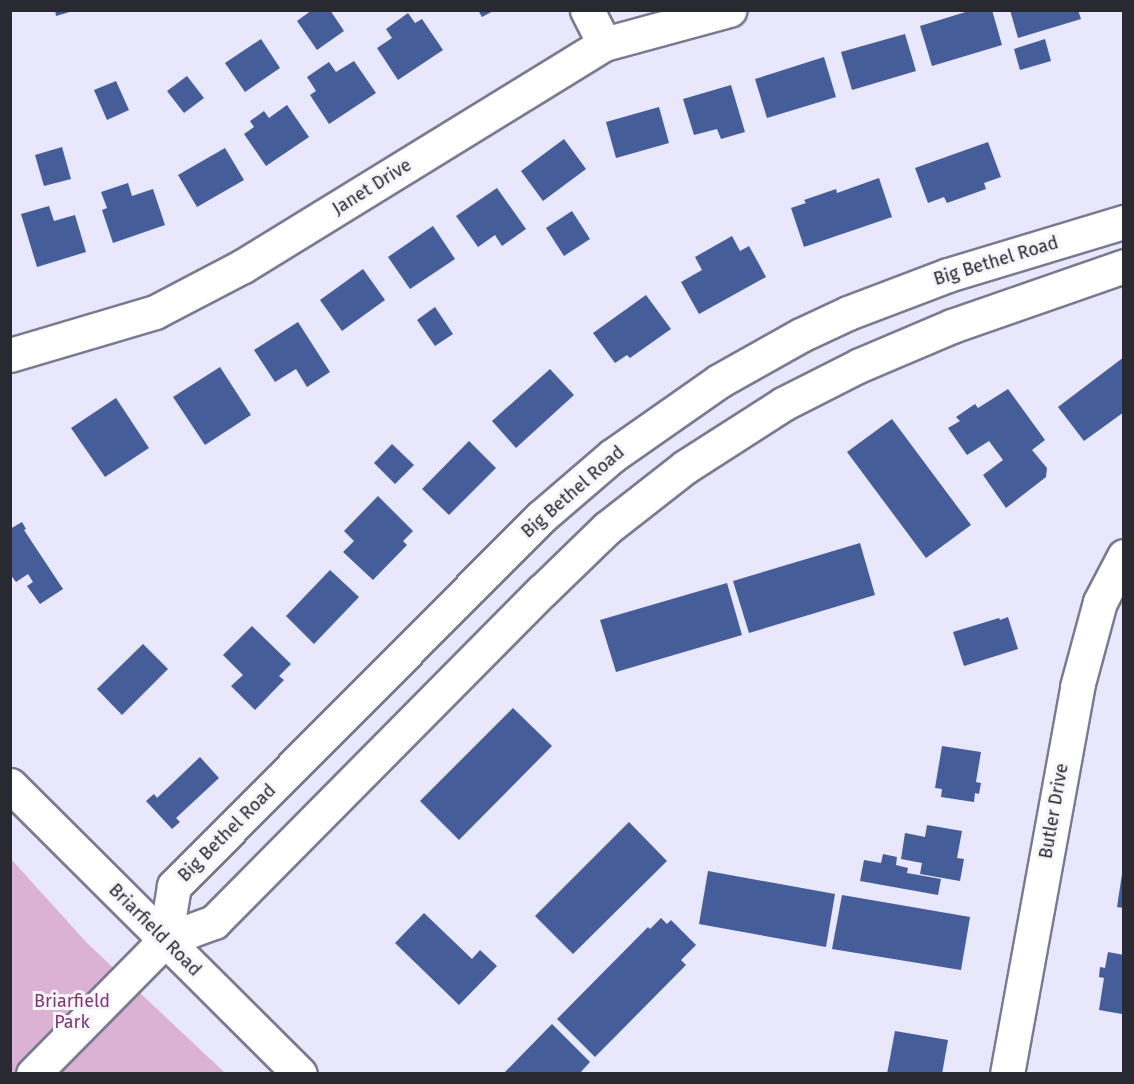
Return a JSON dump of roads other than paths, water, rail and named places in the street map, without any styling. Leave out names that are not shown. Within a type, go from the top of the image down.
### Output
[{"type":"main road","points":[[587,10],[604,44]]},
{"type":"main road","name":"Janet Drive","points":[[10,355],[155,312],[243,266],[604,44],[729,10]]},
{"type":"main road","name":"Big Bethel Road","points":[[165,940],[174,886],[533,525],[612,456],[719,381],[801,335],[948,275],[1124,222]]},
{"type":"main road","points":[[33,1074],[165,940],[214,922],[542,591],[608,528],[685,467],[783,404],[860,365],[952,326],[1124,266]]},
{"type":"main road","name":"Butler Drive","points":[[1007,1074],[1077,687],[1100,602],[1124,556]]},
{"type":"main road","name":"Briarfield Road","points":[[10,785],[300,1074]]},
{"type":"park label","name":"Briarfield Park","points":[[72,1012]]}]
